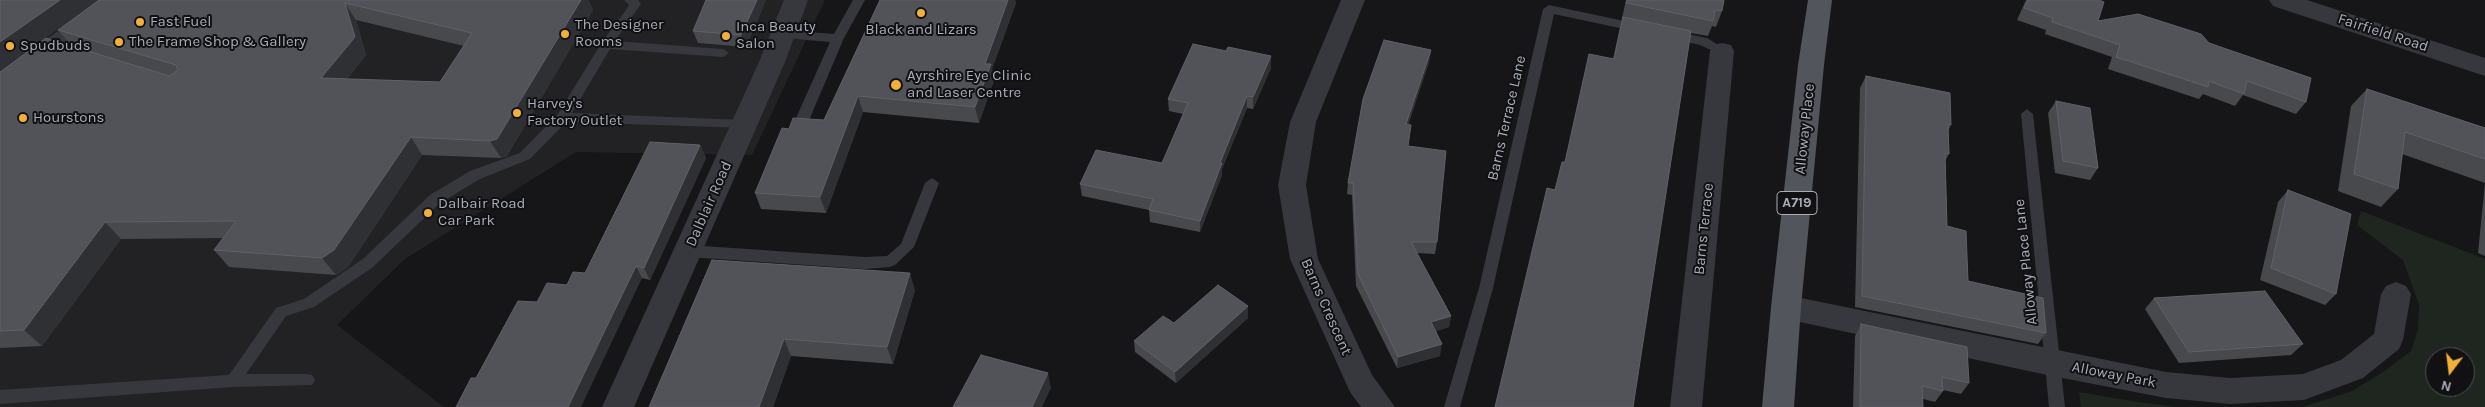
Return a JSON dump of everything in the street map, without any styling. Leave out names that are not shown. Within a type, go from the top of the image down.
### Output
[{"type":"main road","name":"Alloway Place","points":[[1778,407],[1786,307],[1811,65],[1820,0]]},
{"type":"street","points":[[0,86],[62,50],[117,0]]},
{"type":"street","name":"Dalblair Road","points":[[618,407],[784,34],[796,0]]},
{"type":"street","name":"Barns Crescent","points":[[1354,0],[1303,122],[1292,185],[1304,259],[1361,383],[1379,407]]},
{"type":"street","name":"Fairfield Road","points":[[2280,0],[2485,67]]},
{"type":"street","name":"Barns Terrace","points":[[1686,407],[1722,51]]},
{"type":"street","name":"Alloway Park","points":[[1786,307],[2166,385],[2220,390],[2304,387],[2352,368],[2388,340],[2396,294]]},
{"type":"lane","points":[[233,381],[281,312],[309,303],[368,263],[435,199],[475,175],[525,156],[564,117],[606,45],[631,12],[635,4],[630,0]]},
{"type":"lane","points":[[803,118],[838,38],[859,0]]},
{"type":"lane","name":"Barns Terrace Lane","points":[[1452,407],[1486,288],[1549,9],[1703,42],[1722,51]]},
{"type":"lane","points":[[784,34],[838,38]]},
{"type":"lane","points":[[606,45],[723,53]]},
{"type":"lane","name":"Alloway Place Lane","points":[[2027,114],[2057,407]]},
{"type":"lane","points":[[564,117],[743,125]]},
{"type":"lane","points":[[688,251],[865,263],[890,261],[907,247],[932,183]]},
{"type":"lane","points":[[0,397],[233,381],[307,380]]},
{"type":"shaded area","points":[[0,0],[825,0],[752,155],[576,152],[405,259],[337,325],[444,407],[0,407]]},
{"type":"shaded area","points":[[2361,211],[2485,259],[2485,407],[2303,407],[2352,391],[2383,372],[2411,351],[2418,329],[2419,304],[2403,260],[2357,225]]},
{"type":"shaded area","points":[[2079,392],[2138,402],[2178,407],[2081,407]]},
{"type":"building","points":[[0,0],[60,0],[0,42]]},
{"type":"building","points":[[99,0],[581,0],[497,139],[490,141],[411,137],[334,250],[322,258],[214,250],[236,221],[105,222],[24,330],[0,331],[0,72],[46,38],[169,76],[178,70],[176,65],[58,30]],"holes":[[[345,3],[472,33],[440,82],[321,78],[355,37]]]},
{"type":"building","points":[[706,0],[757,0],[741,35],[693,31]]},
{"type":"building","points":[[880,0],[1008,0],[985,64],[991,64],[975,107],[858,96],[820,197],[755,193],[782,128],[789,129],[793,118],[824,120]]},
{"type":"building","points":[[1627,0],[1724,0],[1722,11],[1715,10],[1713,21],[1626,3]]},
{"type":"building","points":[[2028,0],[2099,0],[2104,2],[2098,21],[2138,14],[2201,34],[2209,43],[2311,78],[2306,102],[2247,81],[2244,94],[2209,81],[2208,87],[2116,57],[2120,45],[2052,22],[2053,18],[2024,8]]},
{"type":"building","points":[[1623,17],[1691,31],[1633,407],[1495,407],[1547,188],[1555,190],[1562,162],[1565,162],[1589,54],[1614,59]]},
{"type":"building","points":[[1384,40],[1431,50],[1406,124],[1411,125],[1408,146],[1446,151],[1437,242],[1411,242],[1451,316],[1431,322],[1442,344],[1398,357],[1358,274],[1353,183],[1348,183],[1363,99]]},
{"type":"building","points":[[1193,44],[1226,51],[1228,47],[1271,56],[1253,97],[1247,96],[1220,163],[1222,163],[1200,221],[1149,210],[1153,199],[1080,184],[1096,150],[1162,163],[1188,103],[1168,99]]},
{"type":"building","points":[[1866,76],[1950,93],[1951,125],[1948,124],[1949,154],[1945,153],[1947,226],[1966,231],[1968,281],[2043,298],[2046,333],[1862,296]]},
{"type":"building","points":[[2367,89],[2485,128],[2485,159],[2405,132],[2398,189],[2354,174]]},
{"type":"building","points":[[2056,101],[2090,108],[2098,168],[2063,161]]},
{"type":"building","points":[[650,142],[700,145],[644,268],[636,266],[568,407],[456,407],[471,378],[476,378],[518,301],[537,302],[547,283],[567,285],[573,272],[585,273]]},
{"type":"building","points":[[2288,190],[2351,214],[2336,294],[2271,268]]},
{"type":"building","points":[[712,260],[910,273],[887,347],[784,339],[759,407],[649,407]]},
{"type":"building","points":[[1218,285],[1248,306],[1175,372],[1134,341],[1163,316],[1174,323]]},
{"type":"building","points":[[2265,291],[2303,344],[2189,352],[2154,298]]},
{"type":"building","points":[[1861,324],[1967,347],[1969,383],[1942,377],[1943,391],[1922,386],[1923,407],[1860,407]]},
{"type":"building","points":[[981,355],[1048,373],[1032,407],[953,407]]},
{"type":"place","name":"Black and Lizars","points":[[921,13]]},
{"type":"place","name":"Fast Fuel","points":[[140,22]]},
{"type":"place","name":"The Designer Rooms","points":[[565,34]]},
{"type":"place","name":"Inca Beauty Salon","points":[[726,36]]},
{"type":"place","name":"The Frame Shop & Gallery","points":[[119,42]]},
{"type":"place","name":"Spudbuds","points":[[10,46]]},
{"type":"place","name":"Ayrshire Eye Clinic and Laser Centre","points":[[896,85]]},
{"type":"place","name":"Harvey's Factory Outlet","points":[[517,113]]},
{"type":"place","name":"Hourstons","points":[[23,118]]},
{"type":"place","name":"Dalbair Road Car Park","points":[[428,213]]}]
